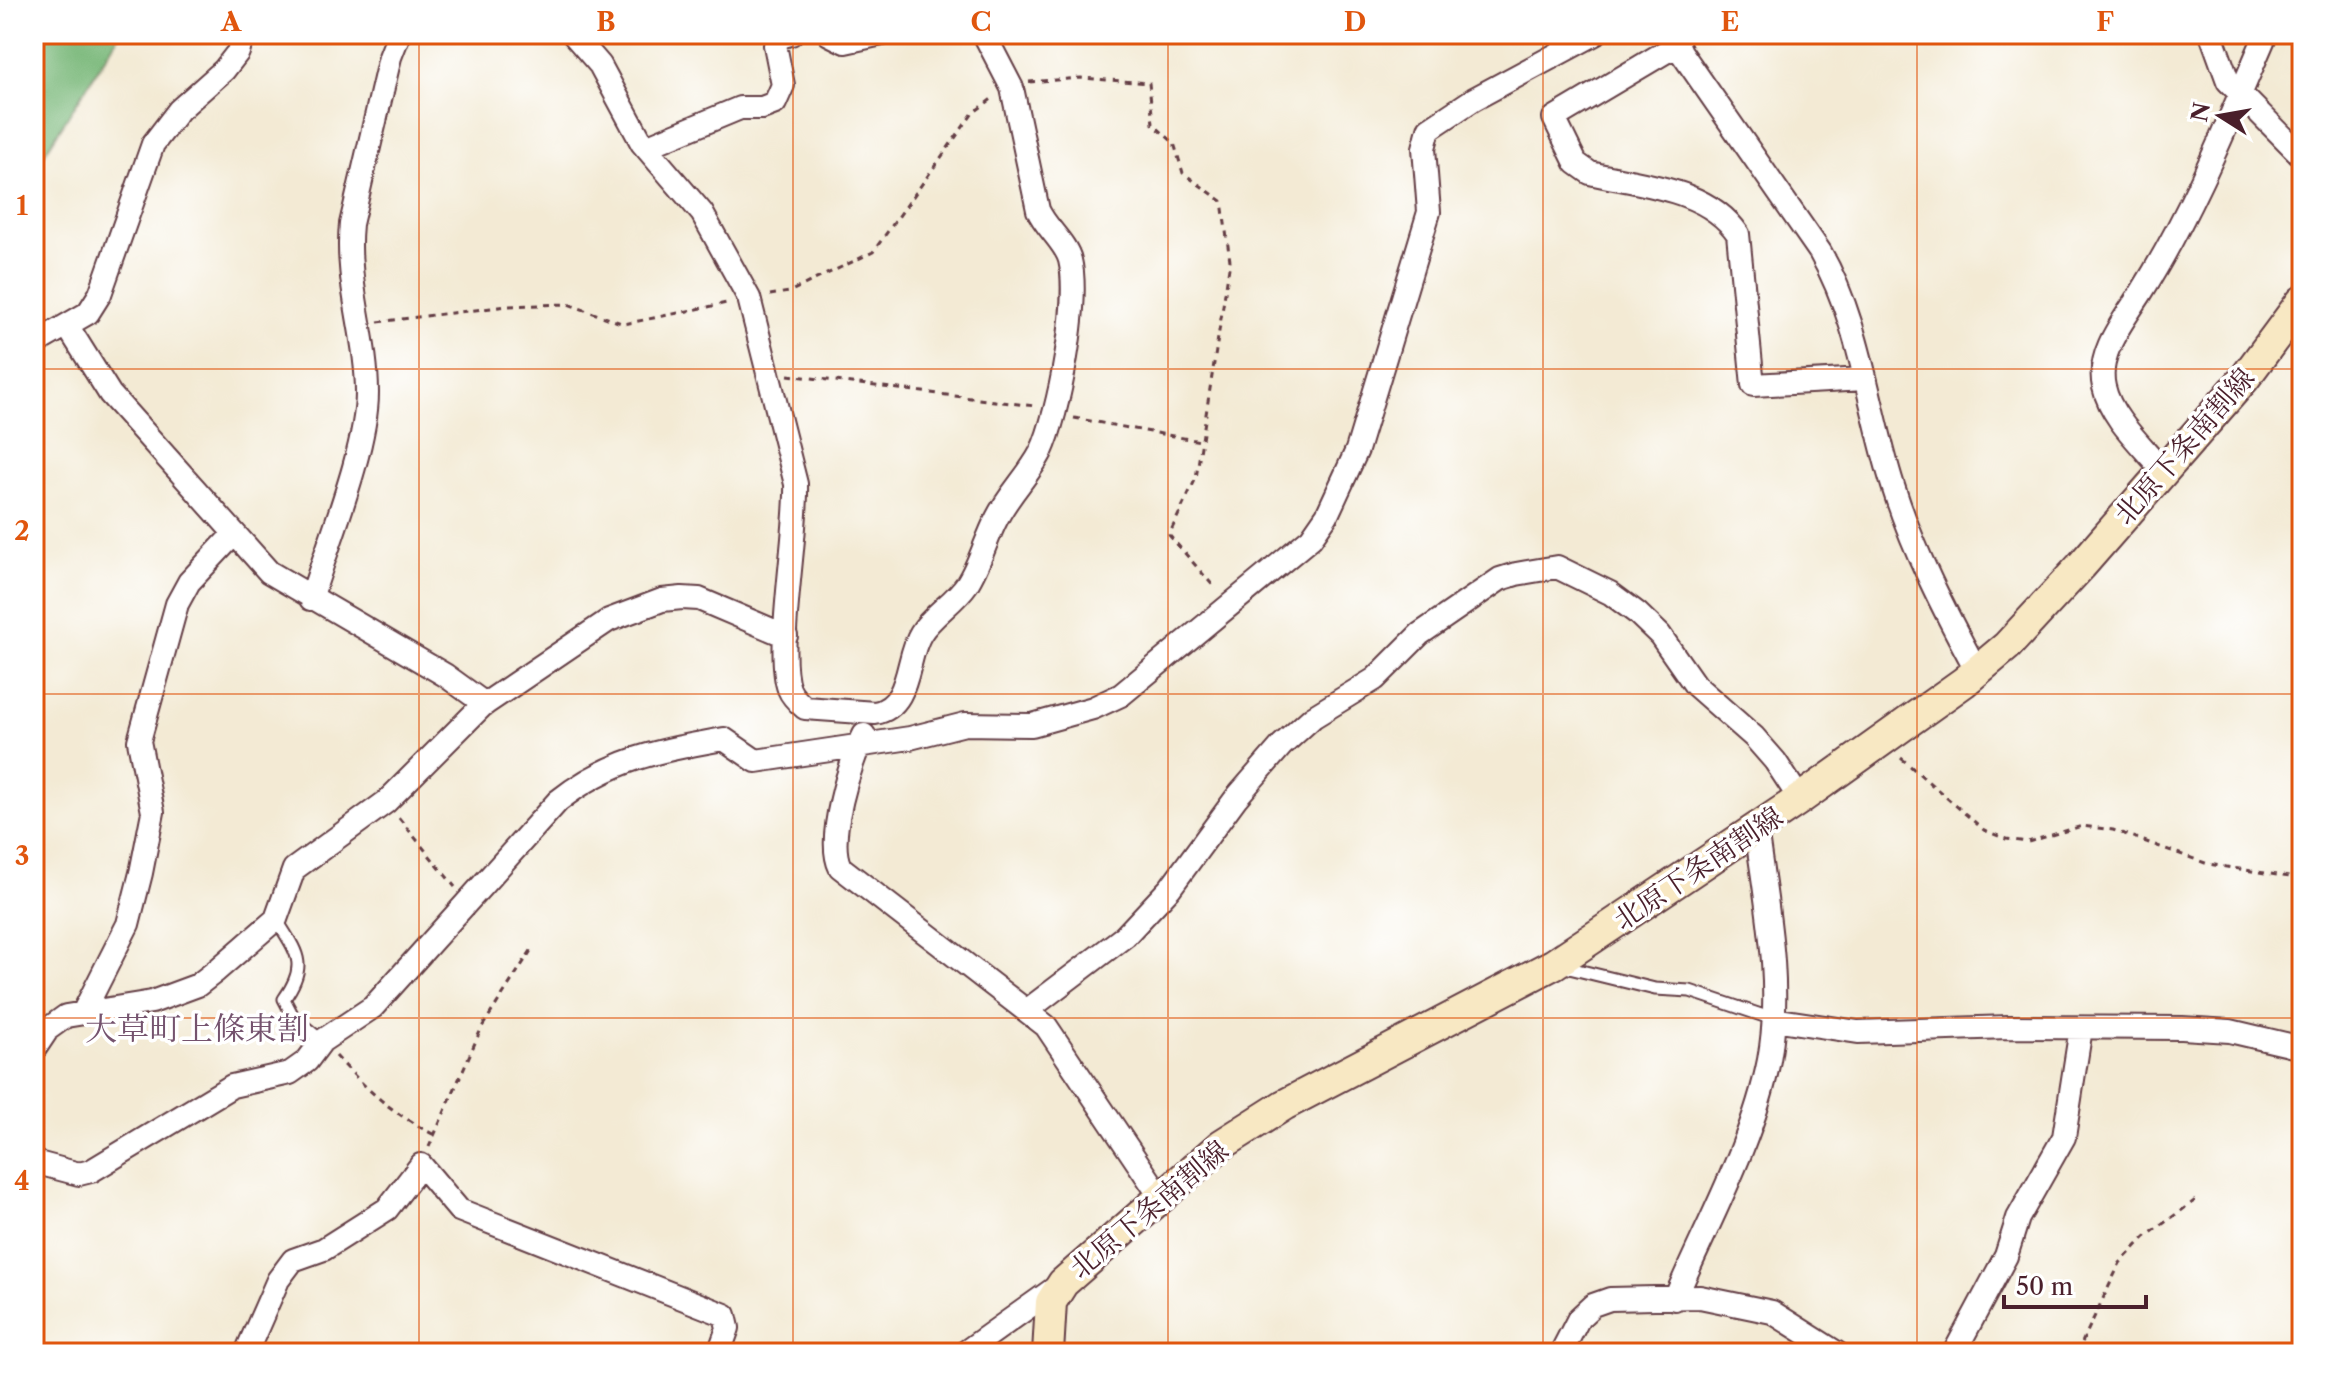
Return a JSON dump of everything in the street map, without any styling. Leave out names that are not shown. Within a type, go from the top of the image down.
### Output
[{"type":"main road","name":"北原下条南割線","points":[[1048,1353],[1051,1302],[1063,1283],[1221,1145],[1284,1105],[1554,964],[1882,742],[2007,646],[2244,379],[2302,301]]},
{"type":"street","points":[[34,344],[88,313],[100,294],[153,144],[179,110],[224,70],[238,52],[243,34]]},
{"type":"street","points":[[311,599],[362,435],[367,398],[366,358],[351,282],[349,238],[390,57],[399,34]]},
{"type":"street","points":[[573,34],[600,65],[626,119],[646,147],[702,213],[749,298],[796,484],[797,515],[786,636],[788,688],[805,708],[875,713],[883,711],[898,699],[922,631],[948,608],[968,583],[998,515],[1040,455],[1055,411],[1073,278],[1069,257],[1044,225],[1038,210],[1012,88],[984,34]]},
{"type":"street","points":[[646,147],[740,108],[762,108],[775,103],[783,85],[775,45],[780,37],[791,34]]},
{"type":"street","points":[[829,34],[845,42],[882,34]]},
{"type":"street","points":[[34,1162],[79,1174],[91,1171],[232,1086],[290,1073],[307,1061],[322,1041],[373,1007],[558,801],[592,776],[648,752],[724,739],[756,761],[965,724],[1032,725],[1093,708],[1121,695],[1311,538],[1327,515],[1357,450],[1429,212],[1424,148],[1429,129],[1474,99],[1595,34]]},
{"type":"street","points":[[2211,34],[2228,81],[2302,156]]},
{"type":"street","points":[[2164,472],[2111,407],[2103,386],[2103,362],[2116,333],[2168,250],[2266,34]]},
{"type":"street","points":[[1865,379],[1753,385],[1738,234],[1726,216],[1705,201],[1590,173],[1576,163],[1554,118],[1675,40],[1820,252],[1839,285],[1865,379],[1894,490],[1951,623],[1977,671]]},
{"type":"street","points":[[68,327],[110,394],[269,572],[445,675],[485,704]]},
{"type":"street","points":[[84,1011],[128,924],[141,873],[153,812],[139,741],[177,604],[189,582],[233,535]]},
{"type":"street","points":[[1029,1009],[1125,936],[1170,888],[1236,798],[1282,745],[1313,717],[1375,679],[1420,634],[1500,579],[1516,574],[1557,567],[1610,593],[1637,613],[1660,635],[1695,685],[1754,737],[1775,761],[1800,799]]},
{"type":"street","points":[[34,1050],[48,1029],[66,1016],[152,1002],[198,985],[276,919],[294,869],[386,802],[485,704],[609,620],[662,600],[699,599],[786,636]]},
{"type":"street","points":[[875,713],[849,774],[835,846],[840,867],[1029,1009],[1046,1026],[1160,1196]]},
{"type":"street","points":[[1675,1299],[1750,1125],[1769,1059],[1773,1019],[1773,957],[1756,828]]},
{"type":"street","points":[[1773,1019],[1858,1032],[2081,1028],[2230,1031],[2302,1048]]},
{"type":"street","points":[[1954,1353],[2006,1256],[2018,1218],[2064,1137],[2081,1028]]},
{"type":"street","points":[[246,1353],[278,1280],[293,1260],[324,1249],[387,1209],[421,1165],[459,1210],[725,1315],[728,1328],[719,1353]]},
{"type":"street","points":[[964,1353],[1063,1283]]},
{"type":"street","points":[[1561,1353],[1579,1318],[1593,1305],[1610,1299],[1700,1297],[1772,1312],[1837,1353]]},
{"type":"lane","points":[[276,919],[300,967],[298,979],[284,999],[294,1018],[322,1041]]},
{"type":"lane","points":[[1554,964],[1655,989],[1690,991],[1773,1019]]},
{"type":"path","points":[[1012,88],[1039,78],[1149,83],[1153,124],[1174,143],[1183,173],[1222,201],[1230,261],[1196,478],[1169,535],[1213,584],[1227,610]]},
{"type":"path","points":[[769,372],[1055,411],[1200,441]]},
{"type":"path","points":[[1882,742],[1984,830],[2006,839],[2028,842],[2082,826],[2113,830],[2208,864],[2302,879]]},
{"type":"path","points":[[386,802],[468,901]]},
{"type":"path","points":[[421,1165],[482,1027],[532,949]]},
{"type":"path","points":[[322,1041],[373,1096],[400,1118],[435,1135]]},
{"type":"path","points":[[2077,1353],[2120,1263],[2145,1237],[2197,1199]]},
{"type":"green space","points":[[34,34],[120,34],[34,170]]},
{"type":"district","name":"大草町上條東割","points":[[197,1028]]}]
